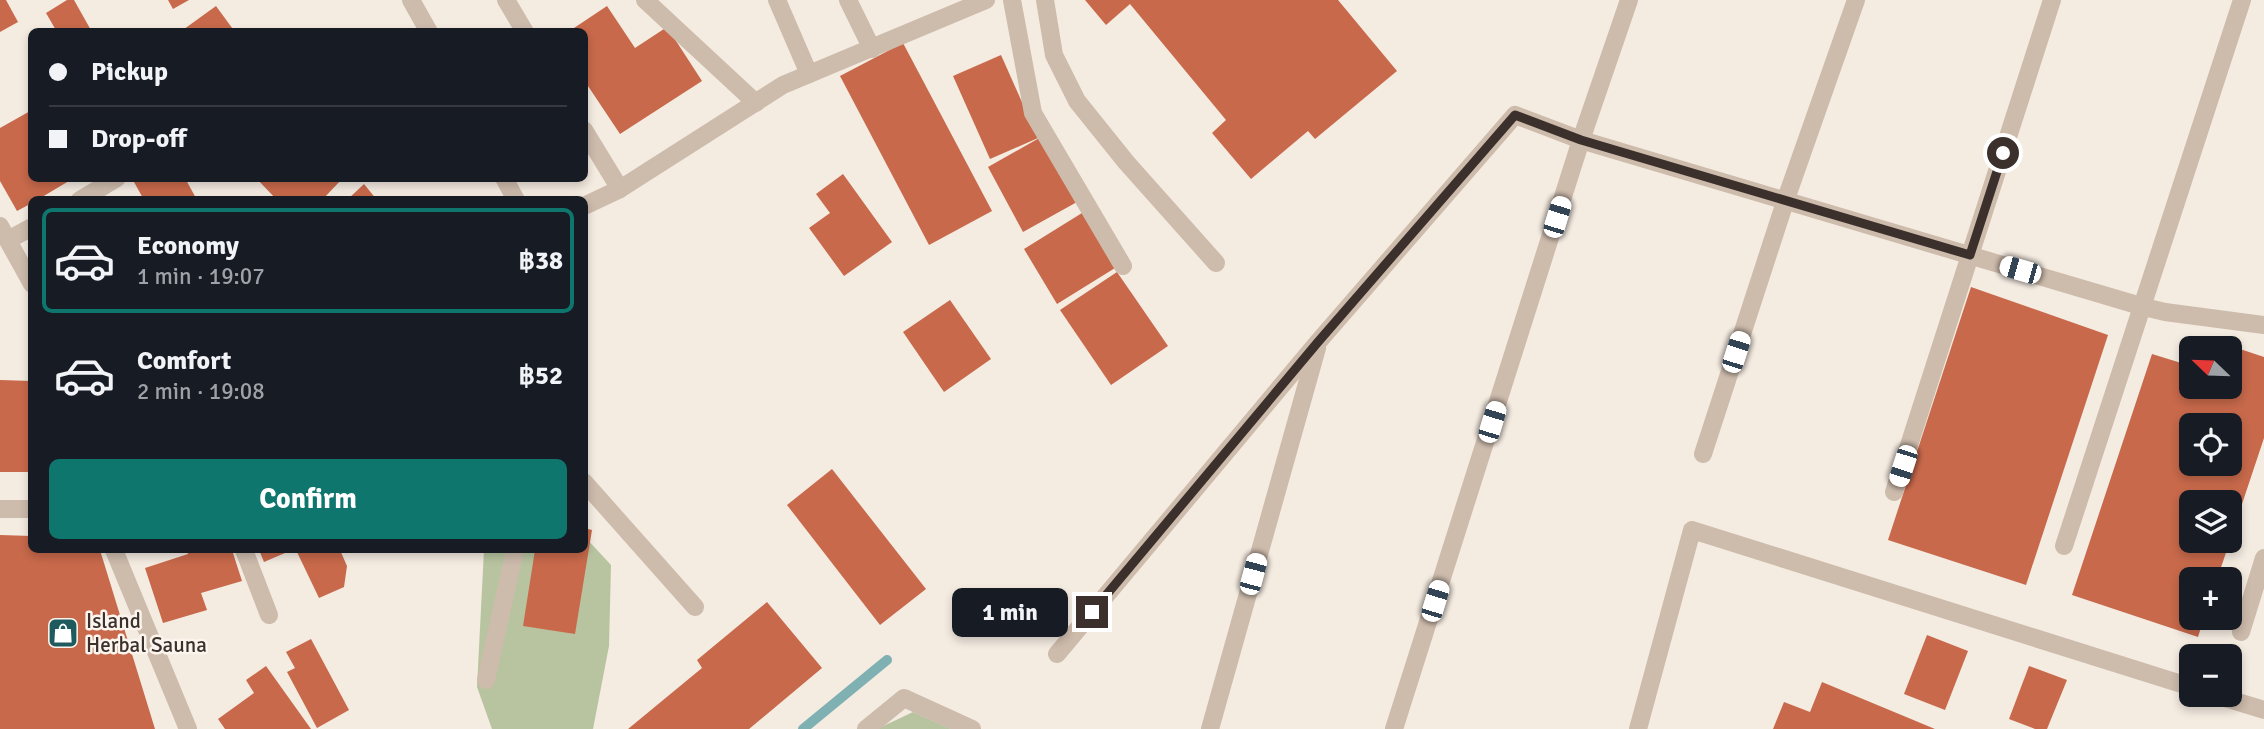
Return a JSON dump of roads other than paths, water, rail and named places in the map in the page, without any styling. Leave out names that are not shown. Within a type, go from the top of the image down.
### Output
[{"type":"street","points":[[411,0],[427,28]]},
{"type":"street","points":[[506,0],[523,28]]},
{"type":"street","points":[[645,0],[756,103]]},
{"type":"street","points":[[777,0],[809,74]]},
{"type":"street","points":[[848,0],[872,48]]},
{"type":"street","points":[[588,204],[620,189],[783,85],[986,0]]},
{"type":"street","points":[[1012,0],[1033,113],[1123,266]]},
{"type":"street","points":[[1045,0],[1054,55],[1077,101],[1126,162],[1216,263]]},
{"type":"street","points":[[1394,729],[1581,140],[1629,0]]},
{"type":"street","points":[[1703,454],[1786,199],[1856,0]]},
{"type":"street","points":[[1894,492],[2052,0]]},
{"type":"street","points":[[2064,546],[2242,0]]},
{"type":"street","points":[[1057,654],[1318,342],[1515,115],[1581,140],[2144,307],[2264,326]]},
{"type":"street","points":[[588,137],[620,189]]},
{"type":"street","points":[[87,196],[110,182]]},
{"type":"street","points":[[28,228],[4,233],[28,277]]},
{"type":"street","points":[[1210,729],[1318,342]]},
{"type":"street","points":[[588,487],[695,607]]},
{"type":"street","points":[[0,509],[28,509]]},
{"type":"street","points":[[1638,729],[1692,530],[2179,683]]},
{"type":"street","points":[[115,553],[188,729]]},
{"type":"street","points":[[245,553],[269,615]]},
{"type":"street","points":[[486,680],[514,553]]},
{"type":"street","points":[[2241,632],[2264,558]]},
{"type":"street","points":[[866,729],[904,698],[972,729]]},
{"type":"street","points":[[2242,703],[2264,710]]},
{"type":"waterway","points":[[803,729],[887,660]]},
{"type":"place","name":"Island Herbal Sauna","points":[[63,633]]}]
